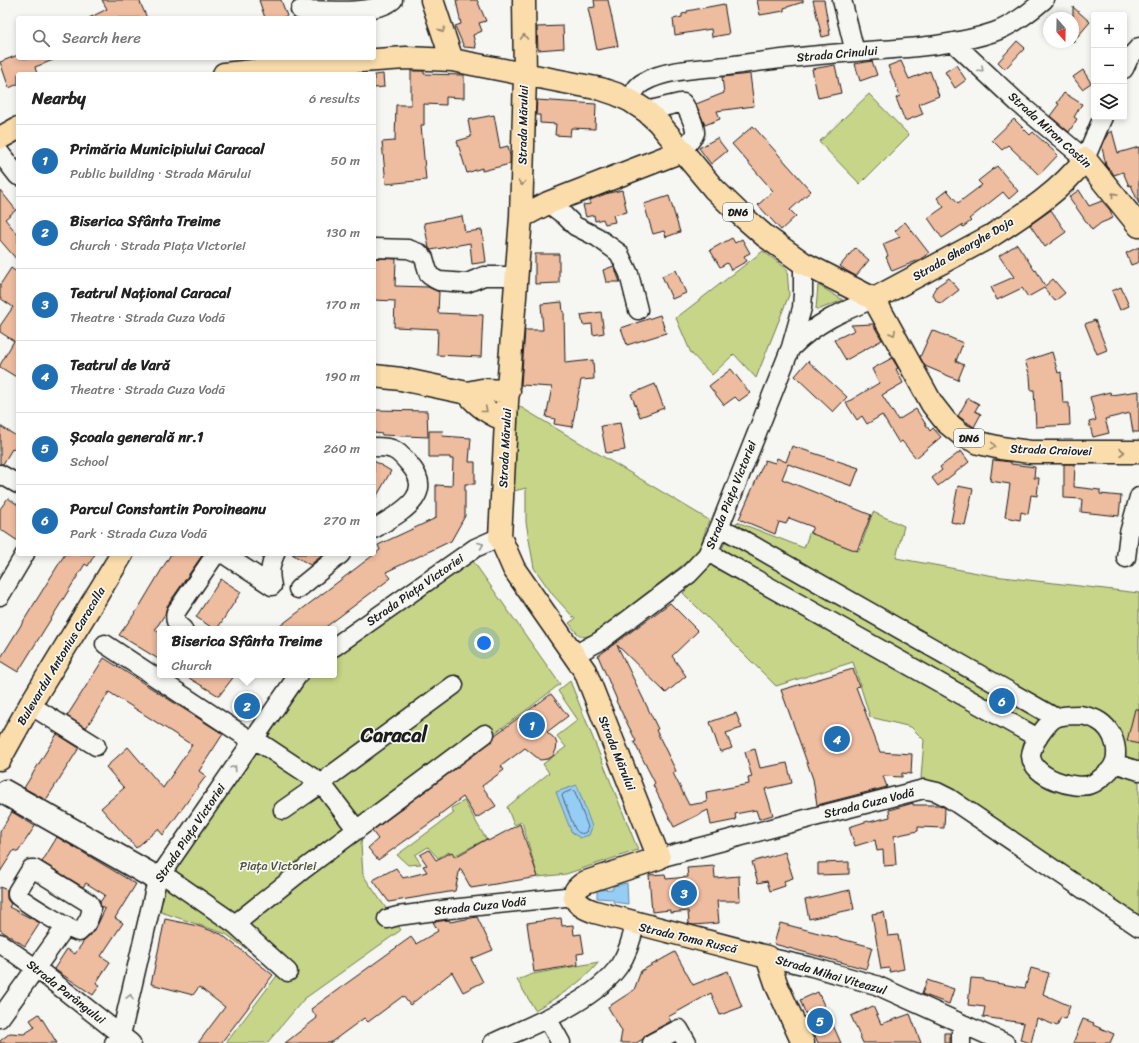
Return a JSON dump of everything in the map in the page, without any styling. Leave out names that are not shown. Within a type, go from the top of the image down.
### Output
[{"type":"main road","points":[[432,0],[452,60]]},
{"type":"main road","name":"Strada Mărului","points":[[524,0],[525,74],[521,217],[506,420],[500,537],[514,568],[585,671],[659,858]]},
{"type":"main road","name":"DN6","points":[[376,59],[406,58],[452,60],[601,89],[616,94],[639,106],[658,122],[714,189],[765,236],[803,263],[874,298]]},
{"type":"main road","name":"DN6","points":[[264,72],[323,69],[346,60]]},
{"type":"main road","points":[[521,217],[548,203],[682,151]]},
{"type":"main road","name":"Strada Miron Costin","points":[[1085,159],[1139,226]]},
{"type":"main road","name":"Strada Gheorghe Doja","points":[[874,298],[991,236],[1010,224],[1073,175],[1085,159]]},
{"type":"main road","name":"Strada Craiovei","points":[[874,298],[932,404],[946,422],[962,435],[980,443],[1001,448],[1030,452],[1139,452]]},
{"type":"main road","points":[[376,376],[408,380],[467,393],[482,390],[508,392]]},
{"type":"main road","points":[[467,393],[490,413],[506,420]]},
{"type":"main road","name":"Bulevardul Antonius Caracalla","points":[[0,759],[30,705],[121,556]]},
{"type":"main road","name":"Strada Cuza Vodă","points":[[574,896],[579,886],[586,882],[659,858]]},
{"type":"main road","points":[[574,896],[580,906],[586,909],[635,923]]},
{"type":"main road","name":"Strada Toma Rușcă","points":[[635,923],[767,957]]},
{"type":"main road","points":[[767,957],[777,986],[803,1043]]},
{"type":"street","points":[[300,10],[343,14],[384,6],[393,0]]},
{"type":"street","points":[[842,0],[855,52]]},
{"type":"street","name":"Strada Crinului","points":[[639,106],[635,89],[644,82],[657,77],[679,72],[781,59],[953,42],[995,32],[1020,19],[1044,0]]},
{"type":"street","name":"Strada Miron Costin","points":[[953,42],[1017,102],[1085,159]]},
{"type":"street","points":[[1127,62],[1139,47]]},
{"type":"street","points":[[639,106],[683,103],[687,108],[695,131],[682,151]]},
{"type":"street","name":"Strada Gheorghe Doja","points":[[1085,159],[1102,120]]},
{"type":"street","points":[[4,138],[16,171]]},
{"type":"street","points":[[548,203],[564,215],[575,226],[597,237],[619,253],[630,274],[638,310]]},
{"type":"street","points":[[376,248],[408,249],[419,253],[424,258],[429,275],[439,281],[467,282],[484,276],[517,276]]},
{"type":"street","name":"Strada Piața Victoriei","points":[[574,655],[600,641],[676,584],[689,574],[707,555],[791,348],[802,308],[803,263]]},
{"type":"street","name":"Strada Piața Victoriei","points":[[791,348],[806,333],[853,307],[874,298]]},
{"type":"street","points":[[376,447],[393,449],[406,460],[416,472],[420,481],[419,491],[409,506],[376,528]]},
{"type":"street","points":[[0,474],[16,483]]},
{"type":"street","points":[[1136,533],[1139,497]]},
{"type":"street","points":[[731,533],[1056,718],[1079,715],[1097,720],[1109,729],[1114,738],[1116,750],[1114,763],[1110,771],[1091,784],[1081,786],[1067,785],[1051,778],[1039,769],[1034,764],[1032,756],[1034,746],[1038,738],[1056,718]]},
{"type":"street","name":"Strada Piața Victoriei","points":[[337,645],[474,548],[500,537]]},
{"type":"street","points":[[0,596],[24,556]]},
{"type":"street","points":[[179,626],[175,618],[176,612],[213,558],[216,556]]},
{"type":"street","points":[[227,556],[272,586],[269,575],[274,556]]},
{"type":"street","points":[[298,589],[339,556]]},
{"type":"street","points":[[718,558],[1038,738]]},
{"type":"street","points":[[105,644],[252,741],[262,744],[326,780],[357,830]]},
{"type":"street","name":"Strada Piața Victoriei","points":[[122,1040],[157,880],[296,678]]},
{"type":"street","points":[[283,810],[454,685]]},
{"type":"street","points":[[30,705],[96,746]]},
{"type":"street","points":[[235,924],[304,869],[485,734]]},
{"type":"street","points":[[1114,763],[1139,771]]},
{"type":"street","name":"Strada Cuza Vodă","points":[[659,858],[924,789],[937,792],[949,798],[1139,927]]},
{"type":"street","points":[[3,791],[153,873],[150,878],[3,791]]},
{"type":"street","points":[[170,879],[235,924],[288,972]]},
{"type":"street","name":"Strada Cuza Vodă","points":[[387,919],[398,916],[450,909],[574,896]]},
{"type":"street","name":"Strada Toma Rușcă","points":[[493,1043],[547,1018],[593,992],[607,980],[619,966],[630,945],[635,923]]},
{"type":"street","points":[[0,1018],[66,926]]},
{"type":"street","name":"Strada Parângului","points":[[0,943],[36,968],[122,1040]]},
{"type":"street","name":"Strada Mihai Viteazul","points":[[767,957],[812,967],[876,985],[1005,1043]]},
{"type":"street","points":[[547,1018],[562,1043]]},
{"type":"street","points":[[960,1043],[961,1023]]},
{"type":"street","points":[[652,1043],[679,1029],[687,1043]]},
{"type":"green space","points":[[869,94],[909,135],[860,184],[819,142]]},
{"type":"green space","points":[[763,251],[787,269],[789,295],[756,378],[734,354],[712,375],[691,353],[676,318]]},
{"type":"green space","points":[[818,285],[843,300],[820,309],[816,309]]},
{"type":"green space","points":[[517,405],[709,520],[698,553],[594,634],[589,636],[582,636],[575,631],[569,623],[575,619],[553,595],[534,568],[526,522],[526,488],[514,491]]},
{"type":"green space","points":[[873,512],[904,526],[896,558],[994,576],[1139,593],[1139,919],[921,778],[924,740],[911,727],[870,717],[853,662],[776,686],[683,593],[714,562],[737,522],[804,548],[810,531],[859,551]]},
{"type":"green space","name":"Piața Victoriei","points":[[473,561],[560,684],[524,712],[363,828],[361,844],[363,875],[401,930],[304,999],[267,1043],[226,1043],[279,973],[226,934],[158,911],[164,883],[259,743],[267,738],[306,678],[337,678],[337,656]]},
{"type":"green space","points":[[570,681],[638,850],[566,874],[538,877],[522,822],[514,825],[507,807],[549,773],[543,764],[566,747],[557,736],[578,720],[558,691]]},
{"type":"green space","points":[[464,801],[486,839],[452,857],[449,852],[438,858],[428,847],[415,855],[421,864],[408,865],[397,855],[454,813],[451,808]]},
{"type":"green space","points":[[599,962],[577,983],[535,1010],[517,980],[533,974]]},
{"type":"water","points":[[577,785],[592,827],[589,835],[580,838],[571,831],[556,792]]},
{"type":"water","points":[[627,883],[628,904],[613,902],[613,899],[597,898],[597,890],[613,889],[613,886]]},
{"type":"building","points":[[102,0],[139,0],[146,16],[93,16],[107,9]]},
{"type":"building","points":[[259,0],[281,0],[287,16],[264,16]]},
{"type":"building","points":[[456,0],[477,0],[486,21],[479,23],[482,31],[473,35],[476,48],[464,47],[455,26],[461,24]]},
{"type":"building","points":[[594,0],[608,0],[618,46],[597,50],[588,8],[595,7]]},
{"type":"building","points":[[757,0],[803,0],[803,2],[784,8],[784,11],[760,15]]},
{"type":"building","points":[[813,0],[824,0],[830,35],[822,37]]},
{"type":"building","points":[[724,4],[729,34],[712,37],[711,29],[675,35],[673,19],[682,17],[682,14],[687,13],[687,11]]},
{"type":"building","points":[[1073,7],[1079,12],[1073,12]]},
{"type":"building","points":[[1079,12],[1090,22],[1079,35]]},
{"type":"building","points":[[563,26],[564,48],[538,50],[537,27]]},
{"type":"building","points":[[1017,41],[1025,48],[1005,69],[998,62]]},
{"type":"building","points":[[16,56],[16,60],[53,60],[35,67],[36,72],[16,72],[16,85],[9,88],[0,62]]},
{"type":"building","points":[[872,61],[877,75],[860,81],[855,64]]},
{"type":"building","points":[[901,61],[909,79],[930,71],[939,96],[919,104],[923,114],[905,121],[896,98],[900,96],[888,66]]},
{"type":"building","points":[[835,65],[841,93],[818,98],[812,69]]},
{"type":"building","points":[[956,65],[966,80],[955,88],[945,72]]},
{"type":"building","points":[[1083,70],[1091,83],[1082,89],[1073,77]]},
{"type":"building","points":[[411,71],[424,71],[424,74],[464,75],[464,98],[446,97],[446,105],[424,104],[424,125],[421,125],[426,180],[386,184],[382,142],[395,141],[396,105],[411,105]]},
{"type":"building","points":[[383,74],[384,87],[376,88],[376,75]]},
{"type":"building","points":[[750,74],[754,106],[717,111],[720,119],[705,125],[696,104],[724,93],[722,77]]},
{"type":"building","points":[[1064,93],[1082,104],[1074,117],[1077,119],[1069,132],[1050,116],[1059,104],[1057,103]]},
{"type":"building","points":[[537,100],[596,104],[595,129],[571,128],[570,136],[555,135],[556,124],[540,123],[540,115],[536,115]]},
{"type":"building","points":[[494,115],[500,148],[508,146],[510,164],[482,171],[482,168],[467,173],[457,141],[471,137],[468,120]]},
{"type":"building","points":[[1014,119],[1030,135],[1033,132],[1058,155],[1039,175],[1008,145],[1002,150],[992,140]]},
{"type":"building","points":[[753,126],[811,191],[790,210],[796,216],[781,230],[758,205],[773,191],[732,144]]},
{"type":"building","points":[[1112,131],[1118,153],[1139,147],[1139,204],[1131,185],[1129,186],[1123,172],[1114,175],[1106,166],[1102,147],[1108,133]]},
{"type":"building","points":[[717,138],[727,151],[711,164],[699,148]]},
{"type":"building","points":[[997,166],[1018,191],[1009,199],[1003,192],[969,219],[971,221],[942,238],[928,218],[944,207],[937,198],[947,190],[958,203],[982,185],[978,181]]},
{"type":"building","points":[[0,190],[16,210],[5,219],[16,233],[16,259],[0,240]]},
{"type":"building","points":[[622,190],[627,212],[613,215],[615,222],[605,224],[603,219],[595,221],[594,215],[586,217],[583,205],[590,204],[590,200],[605,194]]},
{"type":"building","points":[[1079,190],[1089,206],[1102,201],[1110,210],[1113,218],[1101,223],[1092,230],[1069,197]]},
{"type":"building","points":[[669,196],[680,232],[666,237],[664,231],[653,234],[644,204]]},
{"type":"building","points":[[1051,210],[1066,232],[1045,247],[1030,225]]},
{"type":"building","points":[[462,216],[465,232],[482,230],[486,262],[472,264],[470,243],[431,250],[429,248],[424,223]]},
{"type":"building","points":[[905,222],[929,253],[919,260],[892,271],[886,257],[888,256],[883,244],[900,237],[895,231]]},
{"type":"building","points":[[732,238],[735,243],[742,239],[750,253],[744,256],[747,261],[731,270],[727,263],[720,267],[710,250]]},
{"type":"building","points":[[1017,244],[1035,271],[1036,270],[1045,286],[1053,279],[1065,293],[1055,301],[1044,288],[1028,297],[1022,288],[997,300],[991,287],[1014,277],[999,256]]},
{"type":"building","points":[[1139,247],[1139,262],[1131,265],[1126,253]]},
{"type":"building","points":[[855,248],[869,260],[856,276],[840,266]]},
{"type":"building","points":[[535,254],[559,254],[559,283],[535,284]]},
{"type":"building","points":[[376,258],[396,259],[395,286],[428,287],[439,292],[438,313],[483,315],[481,357],[437,355],[438,329],[394,327],[395,301],[376,300]]},
{"type":"building","points":[[614,266],[620,282],[606,282],[603,270]]},
{"type":"building","points":[[11,268],[16,272],[16,377],[0,367],[14,341],[0,332],[0,326],[13,307],[0,298],[0,285]]},
{"type":"building","points":[[676,270],[686,293],[672,299],[662,276]]},
{"type":"building","points":[[949,278],[959,290],[942,303],[937,302],[933,295],[934,290],[937,286]]},
{"type":"building","points":[[1121,287],[1129,306],[1120,310],[1112,291]]},
{"type":"building","points":[[562,302],[563,312],[564,311],[565,363],[593,360],[594,379],[581,380],[572,427],[554,424],[555,419],[546,417],[552,387],[521,385],[525,330],[543,330],[541,304]]},
{"type":"building","points":[[601,312],[604,333],[593,335],[592,324],[583,325],[581,315]]},
{"type":"building","points":[[660,315],[666,333],[627,345],[621,328]]},
{"type":"building","points":[[1095,320],[1107,350],[1097,354],[1085,324]]},
{"type":"building","points":[[873,324],[882,340],[846,360],[834,340],[855,330],[851,325]]},
{"type":"building","points":[[932,330],[963,343],[956,361],[964,365],[958,380],[925,366],[920,357]]},
{"type":"building","points":[[1052,352],[1058,373],[1061,372],[1063,403],[1069,403],[1070,425],[1036,427],[1034,390],[1031,390],[1030,376],[1025,361]]},
{"type":"building","points":[[892,358],[898,368],[896,369],[903,383],[882,395],[898,420],[916,409],[930,431],[933,428],[941,437],[916,458],[902,441],[899,443],[882,415],[867,424],[862,416],[857,420],[846,403],[879,383],[872,369]]},
{"type":"building","points":[[808,361],[847,397],[833,412],[795,376]]},
{"type":"building","points":[[731,369],[750,393],[739,401],[735,397],[724,405],[709,386]]},
{"type":"building","points":[[655,384],[664,408],[640,417],[631,394]]},
{"type":"building","points":[[1139,391],[1139,432],[1133,432],[1130,413],[1105,419],[1109,433],[1093,437],[1089,422],[1096,420],[1090,397],[1110,392],[1111,395]]},
{"type":"building","points":[[968,398],[979,404],[975,411],[981,414],[974,427],[958,416]]},
{"type":"building","points":[[376,410],[427,411],[428,437],[376,433]]},
{"type":"building","points":[[620,423],[625,450],[606,453],[601,426]]},
{"type":"building","points":[[0,426],[16,436],[16,445],[3,464],[0,464]]},
{"type":"building","points":[[429,431],[443,431],[442,436],[471,438],[469,462],[475,462],[475,484],[465,484],[465,516],[451,541],[386,572],[391,578],[327,626],[280,626],[372,556],[376,556],[376,553],[380,550],[378,545],[436,518],[436,485],[452,486],[453,459],[450,459],[450,457],[429,457]]},
{"type":"building","points":[[792,446],[859,468],[852,486],[788,464],[782,479],[871,515],[857,551],[810,533],[813,527],[789,518],[786,524],[779,522],[775,534],[739,519],[765,460],[775,463],[777,458],[786,462]]},
{"type":"building","points":[[961,451],[969,462],[938,486],[932,478],[942,470],[940,467]]},
{"type":"building","points":[[993,460],[1035,467],[1034,478],[1039,478],[1037,496],[1031,495],[1028,514],[1021,512],[1020,520],[1005,517],[1010,484],[990,481]]},
{"type":"building","points":[[376,462],[391,471],[376,497]]},
{"type":"building","points":[[1064,464],[1075,464],[1074,487],[1100,490],[1100,494],[1121,496],[1119,516],[1081,512],[1082,499],[1064,498]]},
{"type":"building","points":[[958,486],[973,489],[965,525],[951,522]]},
{"type":"building","points":[[8,498],[16,504],[16,540],[0,529],[0,509]]},
{"type":"building","points":[[64,556],[94,556],[88,566],[85,564],[18,672],[0,661]]},
{"type":"building","points":[[170,556],[202,556],[167,606],[165,614],[155,630],[157,631],[157,658],[119,635],[138,609]]},
{"type":"building","points":[[295,556],[321,556],[310,565]]},
{"type":"building","points":[[221,579],[241,592],[219,626],[210,626],[196,617]]},
{"type":"building","points":[[670,603],[698,631],[672,656],[686,676],[666,693],[617,645],[658,729],[656,730],[676,771],[673,773],[689,805],[707,802],[706,792],[749,784],[748,778],[752,777],[745,752],[755,749],[760,768],[787,763],[792,783],[765,789],[773,815],[759,819],[756,810],[735,814],[736,820],[711,825],[708,810],[674,827],[653,785],[655,783],[634,742],[636,741],[616,701],[617,700],[598,656]]},
{"type":"building","points":[[104,658],[223,734],[199,771],[206,776],[163,835],[158,829],[136,848],[101,808],[124,788],[106,767],[128,747],[163,788],[192,745],[109,692],[86,728],[67,716]]},
{"type":"building","points":[[853,669],[859,686],[856,687],[880,752],[912,754],[911,774],[902,773],[902,777],[883,776],[887,787],[817,805],[813,779],[781,690]]},
{"type":"building","points":[[189,678],[233,678],[219,696]]},
{"type":"building","points":[[551,694],[568,716],[547,732],[555,739],[557,744],[553,756],[548,759],[540,760],[525,748],[501,766],[504,770],[482,786],[496,806],[476,818],[463,797],[439,815],[440,816],[378,860],[368,848],[378,839],[372,831],[491,742],[495,735]]},
{"type":"building","points":[[1135,709],[1139,709],[1139,744],[1127,741]]},
{"type":"building","points":[[736,713],[742,728],[726,733],[732,748],[720,752],[710,722]]},
{"type":"building","points":[[57,734],[79,748],[46,800],[24,788]]},
{"type":"building","points":[[913,803],[913,805],[940,805],[945,808],[944,828],[918,827],[918,831],[894,836],[896,865],[884,866],[883,850],[877,851],[875,840],[855,846],[849,827],[868,821],[890,817],[889,810]]},
{"type":"building","points":[[12,812],[35,826],[18,852],[14,850],[0,872],[0,832]]},
{"type":"building","points":[[520,824],[538,877],[471,888],[460,868],[455,891],[389,902],[373,880],[396,868],[403,878],[427,872],[423,866],[427,865],[420,855],[429,850],[436,860],[452,852],[455,857],[487,839],[488,841]]},
{"type":"building","points":[[57,837],[136,884],[115,918],[123,923],[101,956],[110,962],[96,983],[100,985],[93,995],[54,969],[67,949],[75,954],[96,928],[105,909],[101,907],[100,902],[105,895],[86,883],[83,887],[42,862]]},
{"type":"building","points":[[785,852],[793,878],[784,881],[785,886],[770,891],[767,881],[758,883],[752,862]]},
{"type":"building","points":[[849,862],[849,874],[818,875],[818,863]]},
{"type":"building","points":[[714,866],[715,878],[739,876],[740,901],[717,901],[719,923],[689,924],[688,911],[670,913],[670,910],[652,912],[649,875],[665,874],[666,879],[688,877],[687,868]]},
{"type":"building","points":[[0,887],[7,890],[7,899],[11,904],[9,907],[40,923],[25,946],[0,930]]},
{"type":"building","points":[[850,890],[854,909],[809,919],[805,900]]},
{"type":"building","points":[[884,912],[888,936],[898,935],[904,969],[890,972],[889,968],[881,969],[872,914]]},
{"type":"building","points":[[477,917],[493,950],[471,959],[483,982],[463,992],[452,972],[410,1005],[403,996],[368,1022],[364,1018],[330,1043],[285,1043],[317,1018],[311,1009],[411,937],[416,944],[438,931],[433,922],[449,920],[450,922]]},
{"type":"building","points":[[561,918],[562,926],[573,925],[574,935],[581,934],[584,953],[577,954],[578,965],[534,972],[527,923]]},
{"type":"building","points":[[165,919],[198,926],[221,934],[273,975],[221,1043],[198,1043],[225,1007],[199,987],[193,995],[151,984]]},
{"type":"building","points":[[780,923],[872,947],[866,969],[774,944]]},
{"type":"building","points":[[675,952],[693,985],[728,971],[742,1007],[720,1015],[711,993],[668,1017],[671,1021],[647,1034],[643,1039],[636,1043],[620,1043],[622,1031],[608,1007],[634,990],[641,971]]},
{"type":"building","points":[[1031,968],[1049,973],[1043,994],[1070,1006],[1065,1019],[1061,1017],[1057,1026],[1037,1018],[1031,1043],[1020,1040],[1024,1023],[983,1017],[985,1007],[968,1005],[971,978],[984,979],[984,981],[1025,988]]},
{"type":"building","points":[[927,980],[954,989],[949,1004],[922,994]]},
{"type":"building","points":[[818,992],[841,1043],[818,1043],[800,1000]]},
{"type":"building","points":[[873,1006],[881,1024],[910,1014],[921,1043],[863,1043],[851,1016]]},
{"type":"building","points":[[39,1014],[57,1043],[0,1043],[0,1041],[10,1033],[24,1034],[35,1027],[30,1020]]},
{"type":"building","points":[[1083,1019],[1114,1034],[1110,1043],[1073,1043]]},
{"type":"building","points":[[944,1033],[950,1033],[950,1043],[944,1043]]},
{"type":"place","name":"Parcul Constantin Poroineanu","points":[[1002,701]]},
{"type":"place","name":"Biserica Sfânta Treime","points":[[247,706]]},
{"type":"place","name":"Primăria Municipiului Caracal","points":[[532,725]]},
{"type":"place","name":"Teatrul de Vară","points":[[837,739]]},
{"type":"place","name":"Teatrul Național Caracal","points":[[684,893]]},
{"type":"place","name":"Școala generală nr.1","points":[[820,1021]]},
{"type":"district","name":"Caracal","points":[[394,735]]}]
